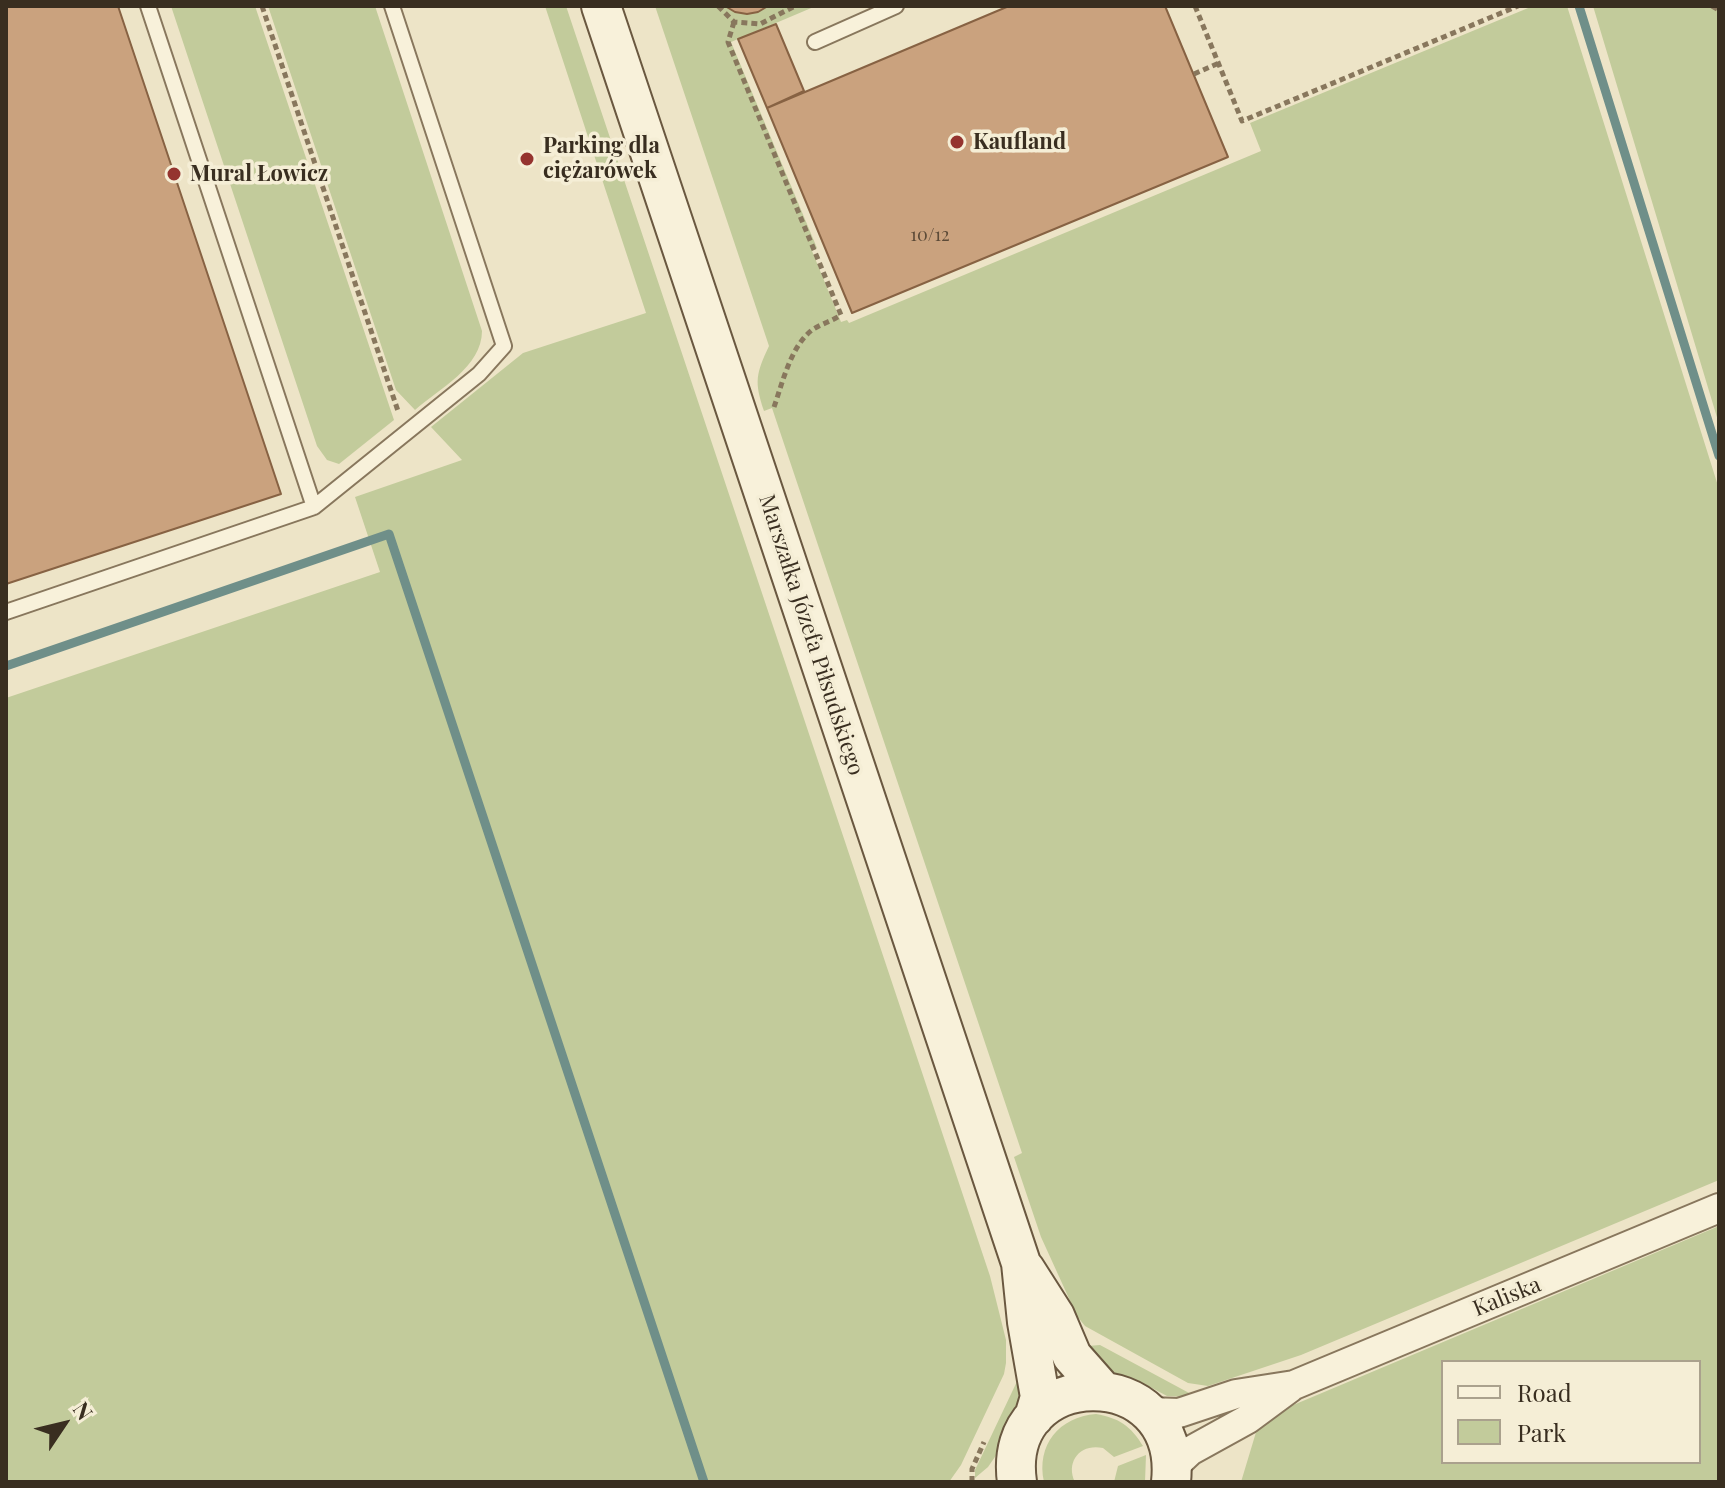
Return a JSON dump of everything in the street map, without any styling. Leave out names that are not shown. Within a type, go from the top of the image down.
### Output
[{"type":"street","name":"Marszałka Józefa Piłsudskiego","points":[[601,6],[1021,1263],[1040,1397],[1034,1417]]},
{"type":"street","name":"Kaliska","points":[[1149,1412],[1179,1413],[1236,1394],[1294,1385],[1719,1208]]},
{"type":"street","name":"Marszałka Józefa Piłsudskiego","points":[[1021,1263],[1055,1316],[1072,1356],[1102,1390]]},
{"type":"street","name":"Kaliska","points":[[1172,1475],[1190,1451],[1248,1419],[1294,1385]]},
{"type":"street","points":[[1009,1476],[1020,1440],[1034,1417],[1058,1398],[1087,1390],[1119,1394],[1149,1412],[1170,1447],[1172,1475]]},
{"type":"lane","points":[[148,6],[314,507]]},
{"type":"lane","points":[[6,612],[314,507],[479,374],[504,346],[392,6]]},
{"type":"lane","points":[[815,42],[896,6]]},
{"type":"path","points":[[718,6],[734,22],[760,24],[795,6]]},
{"type":"path","points":[[1195,6],[1242,121],[1518,6]]},
{"type":"path","points":[[1712,6],[1719,10]]},
{"type":"path","points":[[734,22],[728,42],[841,315],[811,330],[804,338],[784,379],[773,412]]},
{"type":"path","points":[[1194,74],[1219,63]]},
{"type":"green space","points":[[171,6],[255,6],[394,420],[339,464],[327,460],[317,446]]},
{"type":"green space","points":[[268,6],[375,6],[482,331],[475,356],[467,366],[415,410],[396,390]]},
{"type":"green space","points":[[545,6],[566,6],[990,1276],[1006,1340],[1004,1374],[961,1465],[949,1482],[6,1482],[6,698],[380,572],[355,497],[462,460],[431,427],[523,353],[646,313]]},
{"type":"green space","points":[[655,6],[816,6],[731,42],[817,248],[812,251],[841,322],[847,320],[849,323],[1261,151],[1250,123],[1533,6],[1567,6],[1719,489],[1719,1180],[1301,1355],[1208,1386],[1188,1383],[1085,1326],[1077,1316],[1041,1237],[1014,1157],[1022,1153],[772,408],[764,411],[758,378],[769,346]]},
{"type":"green space","points":[[1593,6],[1719,6],[1719,424]]},
{"type":"green space","points":[[1719,1226],[1719,1482],[1241,1482],[1260,1419]]},
{"type":"green space","points":[[1100,1345],[1192,1397],[1167,1396],[1137,1380],[1112,1372],[1088,1346]]},
{"type":"green space","points":[[1021,1373],[1024,1397],[997,1454],[975,1478],[975,1470]]},
{"type":"green space","points":[[1096,1414],[1124,1424],[1143,1446],[1114,1457],[1103,1448],[1088,1448],[1074,1461],[1072,1474],[1075,1482],[1044,1482],[1044,1456],[1053,1435],[1071,1421]]},
{"type":"green space","points":[[1146,1455],[1145,1482],[1114,1482],[1118,1466]]},
{"type":"building","points":[[6,6],[118,6],[281,494],[6,584]]},
{"type":"building","points":[[725,6],[768,6],[747,14]]},
{"type":"building","points":[[1009,6],[1165,6],[1228,157],[852,313],[767,108]]},
{"type":"building","points":[[776,24],[804,91],[767,108],[738,39]]},
{"type":"waterway","points":[[1579,6],[1719,456]]},
{"type":"waterway","points":[[6,666],[389,534],[704,1482]]},
{"type":"place","name":"Kaufland","points":[[957,142]]},
{"type":"place","name":"Parking dla ciężarówek","points":[[527,159]]},
{"type":"place","name":"Mural Łowicz","points":[[174,174]]}]
